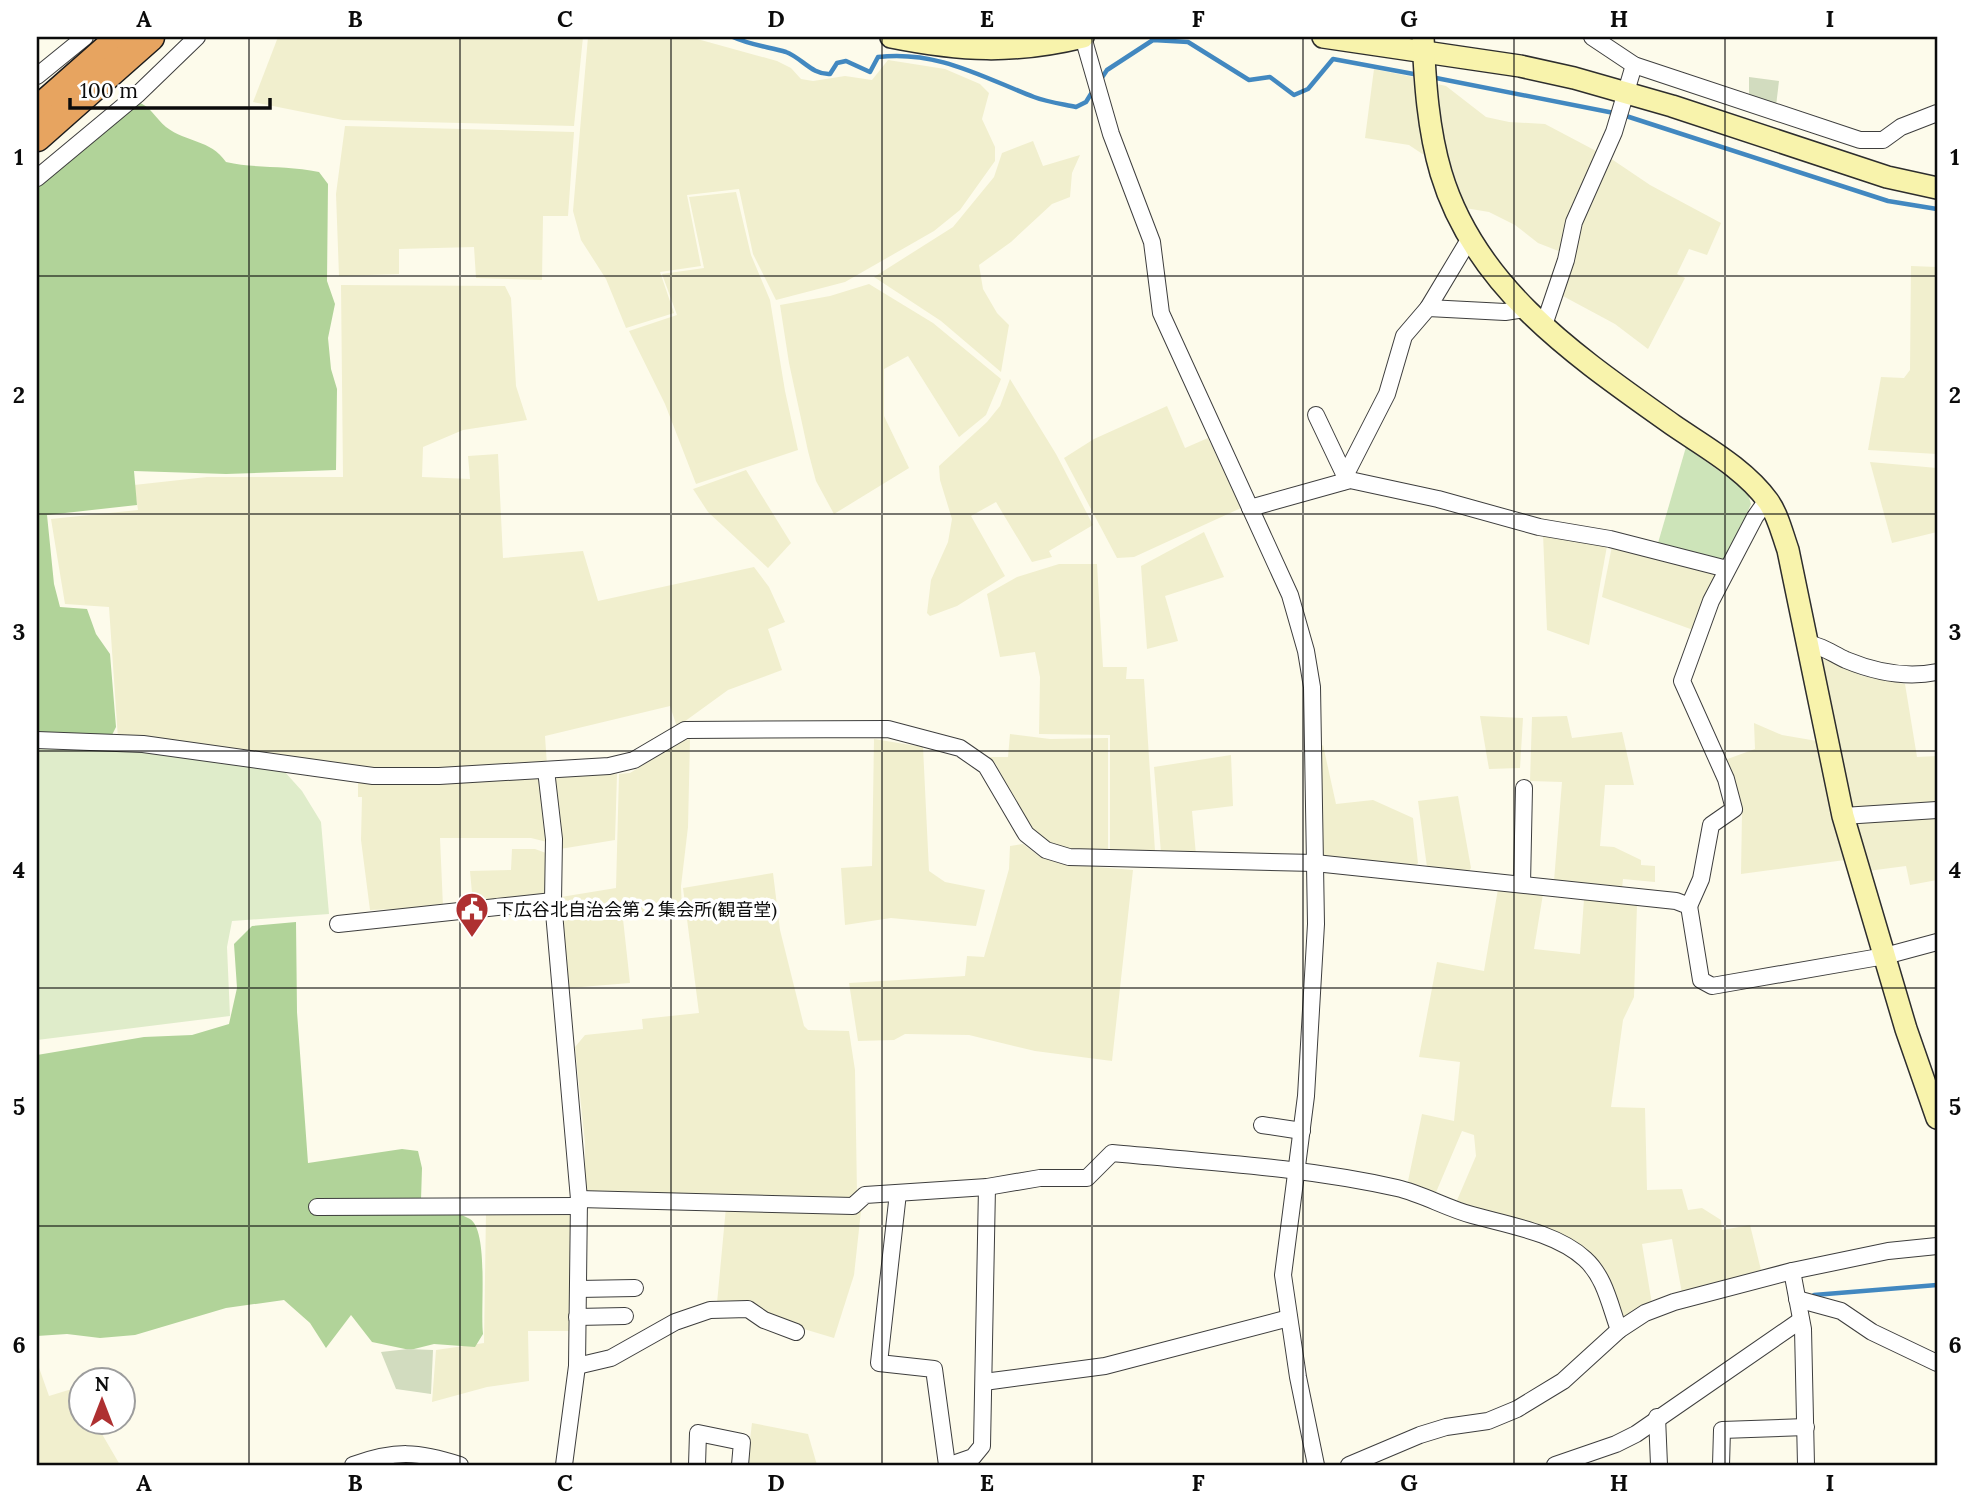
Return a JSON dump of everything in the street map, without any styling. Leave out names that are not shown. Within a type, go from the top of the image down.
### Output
[{"type":"highway","points":[[41,141],[121,37]]},
{"type":"highway","points":[[37,111],[89,80],[150,37]]},
{"type":"street","points":[[37,76],[85,37]]},
{"type":"street","points":[[37,178],[138,94],[197,37]]},
{"type":"street","points":[[891,37],[940,47],[987,50],[1029,48],[1083,37],[1111,134],[1152,242],[1161,313],[1290,595],[1306,651],[1312,687],[1315,936],[1302,1131],[1283,1275],[1316,1465]]},
{"type":"street","points":[[1323,37],[1423,45],[1521,66],[1625,92],[1887,177],[1937,188]]},
{"type":"street","points":[[1592,37],[1634,65],[1860,140],[1883,140],[1901,127],[1937,113]]},
{"type":"street","points":[[1423,45],[1427,106],[1441,172],[1450,199],[1470,238],[1543,328],[1735,470],[1767,500],[1788,550],[1843,816],[1937,1118]]},
{"type":"street","points":[[1543,328],[1566,260],[1574,222],[1614,132],[1634,65]]},
{"type":"street","points":[[41,141],[57,162]]},
{"type":"street","points":[[1343,479],[1368,436],[1387,394],[1405,335],[1428,308],[1470,238]]},
{"type":"street","points":[[1428,308],[1505,312],[1525,309]]},
{"type":"street","points":[[1315,415],[1343,479]]},
{"type":"street","points":[[1250,508],[1343,479],[1438,499],[1539,527],[1610,539],[1727,569]]},
{"type":"street","points":[[1767,500],[1711,601],[1682,681],[1726,779],[1734,809],[1711,825],[1701,879],[1689,906],[1701,980],[1712,986],[1885,956],[1937,942]]},
{"type":"street","points":[[1806,643],[1823,646],[1857,664],[1888,673],[1918,676],[1937,672]]},
{"type":"street","points":[[37,740],[143,744],[373,776],[439,776],[609,766],[634,760],[685,730],[888,729],[960,748],[986,766],[1026,834],[1046,850],[1069,857],[1315,863],[1676,901],[1689,906]]},
{"type":"street","points":[[545,770],[554,839],[553,901],[579,1203],[578,1366],[564,1465]]},
{"type":"street","points":[[1522,884],[1524,788]]},
{"type":"street","points":[[1843,816],[1937,810]]},
{"type":"street","points":[[338,924],[553,901]]},
{"type":"street","points":[[1262,1125],[1302,1131]]},
{"type":"street","points":[[317,1207],[579,1203],[853,1206],[865,1195],[987,1187],[1040,1178],[1087,1178],[1112,1153],[1297,1171],[1401,1189],[1451,1209],[1521,1228],[1572,1248],[1595,1269],[1619,1330]]},
{"type":"street","points":[[898,1193],[879,1363],[934,1369],[948,1465],[973,1457],[982,1446],[987,1187]]},
{"type":"street","points":[[1349,1465],[1420,1435],[1446,1427],[1488,1421],[1517,1409],[1563,1381],[1619,1330],[1646,1313],[1792,1271],[1888,1251],[1937,1246]]},
{"type":"street","points":[[1792,1271],[1801,1320],[1806,1465]]},
{"type":"street","points":[[578,1289],[635,1288]]},
{"type":"street","points":[[1797,1299],[1842,1311],[1872,1332],[1937,1363]]},
{"type":"street","points":[[578,1366],[611,1358],[675,1322],[710,1310],[748,1309],[764,1320],[796,1332]]},
{"type":"street","points":[[577,1317],[625,1316]]},
{"type":"street","points":[[984,1382],[1105,1366],[1289,1318]]},
{"type":"street","points":[[1555,1465],[1616,1444],[1801,1320]]},
{"type":"street","points":[[1657,1417],[1659,1465]]},
{"type":"street","points":[[1721,1465],[1722,1430],[1806,1427]]},
{"type":"street","points":[[697,1465],[698,1433],[743,1442],[740,1465]]},
{"type":"street","points":[[353,1465],[389,1454],[408,1453],[431,1454],[460,1465]]},
{"type":"shaded area","points":[[278,37],[583,37],[574,126],[343,120],[253,102]]},
{"type":"shaded area","points":[[588,37],[690,37],[777,61],[791,68],[801,79],[813,81],[845,76],[872,80],[888,60],[945,69],[980,84],[989,93],[982,119],[995,147],[995,161],[960,210],[934,231],[845,282],[776,300],[753,254],[739,189],[687,195],[701,266],[660,272],[674,313],[626,328],[606,279],[581,240],[573,211]]},
{"type":"shaded area","points":[[1374,69],[1413,77],[1424,155],[1409,145],[1365,138]]},
{"type":"shaded area","points":[[1437,84],[1446,86],[1486,117],[1509,122],[1545,124],[1598,152],[1561,252],[1538,243],[1515,225],[1489,212],[1465,208],[1440,130]]},
{"type":"shaded area","points":[[345,126],[574,132],[568,216],[543,216],[542,280],[476,278],[474,247],[399,249],[399,274],[339,276],[336,194]]},
{"type":"shaded area","points":[[1033,141],[1043,166],[1080,155],[1072,173],[1070,197],[1052,204],[1011,242],[979,265],[983,289],[997,313],[1009,325],[1001,372],[941,321],[874,277],[953,227],[994,177],[1002,153]]},
{"type":"shaded area","points":[[1610,158],[1650,185],[1721,223],[1707,255],[1689,249],[1677,274],[1685,278],[1648,349],[1615,324],[1561,295],[1579,226]]},
{"type":"shaded area","points":[[736,192],[751,255],[770,300],[798,450],[696,484],[665,404],[629,331],[677,315],[662,274],[704,268],[689,197]]},
{"type":"shaded area","points":[[1911,266],[1937,267],[1937,454],[1868,450],[1881,377],[1904,378],[1910,370]]},
{"type":"shaded area","points":[[869,284],[933,323],[1001,379],[986,415],[959,437],[908,356],[884,369],[884,416],[909,468],[834,514],[816,481],[808,451],[780,305],[830,296]]},
{"type":"shaded area","points":[[341,285],[505,286],[511,298],[516,386],[527,420],[463,430],[423,447],[422,477],[470,479],[468,456],[498,454],[503,558],[583,551],[598,601],[754,567],[769,587],[785,622],[768,629],[782,670],[728,690],[677,727],[670,706],[545,736],[547,765],[423,771],[316,764],[118,739],[109,607],[65,604],[51,519],[138,510],[134,485],[207,477],[343,477]]},
{"type":"shaded area","points":[[1010,379],[1056,454],[1093,525],[1049,551],[1052,557],[1032,562],[996,502],[971,516],[1005,576],[957,606],[930,616],[927,613],[931,580],[948,542],[952,519],[940,480],[939,466],[987,422],[1000,406]]},
{"type":"shaded area","points":[[1167,406],[1185,448],[1208,438],[1241,508],[1134,557],[1117,558],[1064,458],[1094,439]]},
{"type":"shaded area","points":[[1870,462],[1937,468],[1937,532],[1892,543]]},
{"type":"shaded area","points":[[746,470],[791,543],[768,568],[708,512],[693,489]]},
{"type":"shaded area","points":[[1204,532],[1224,577],[1165,596],[1178,641],[1147,649],[1141,566]]},
{"type":"shaded area","points":[[1543,534],[1607,546],[1589,645],[1547,630]]},
{"type":"shaded area","points":[[1612,546],[1715,572],[1716,578],[1696,631],[1602,597]]},
{"type":"shaded area","points":[[1059,564],[1097,564],[1103,667],[1127,667],[1126,679],[1144,679],[1155,851],[1152,855],[1110,853],[1110,735],[1039,734],[1040,677],[1035,652],[1000,657],[987,594],[1017,577]]},
{"type":"shaded area","points":[[1823,656],[1862,676],[1905,684],[1917,757],[1937,756],[1937,806],[1851,809],[1819,658]]},
{"type":"shaded area","points":[[1480,716],[1523,718],[1520,768],[1489,769]]},
{"type":"shaded area","points":[[1567,716],[1572,738],[1622,732],[1634,785],[1605,785],[1600,846],[1614,847],[1641,860],[1641,865],[1655,866],[1655,882],[1623,879],[1622,888],[1554,881],[1562,782],[1530,781],[1532,717]]},
{"type":"shaded area","points":[[1754,723],[1782,735],[1817,741],[1845,860],[1741,874],[1742,813],[1722,761],[1755,749]]},
{"type":"shaded area","points":[[1010,734],[1050,739],[1108,738],[1108,853],[1064,849],[1038,838],[1025,821],[996,764],[987,757],[1008,757]]},
{"type":"shaded area","points":[[690,739],[688,827],[681,886],[682,913],[623,919],[630,983],[569,988],[561,897],[616,888],[619,774],[630,773]]},
{"type":"shaded area","points":[[874,739],[923,747],[929,871],[945,882],[985,890],[976,926],[891,918],[845,925],[841,868],[872,866]]},
{"type":"shaded area","points":[[1323,745],[1336,804],[1373,800],[1413,818],[1418,863],[1414,867],[1324,857],[1319,852],[1319,748]]},
{"type":"shaded area","points":[[1231,755],[1233,806],[1192,811],[1196,855],[1161,853],[1154,767]]},
{"type":"shaded area","points":[[617,774],[615,840],[560,849],[555,780],[558,777]]},
{"type":"shaded area","points":[[536,775],[542,786],[547,842],[531,838],[440,838],[443,907],[370,910],[361,840],[362,797],[358,797],[358,778]]},
{"type":"shaded area","points":[[1458,796],[1471,868],[1468,872],[1427,867],[1418,801]]},
{"type":"shaded area","points":[[1937,812],[1937,880],[1910,885],[1906,866],[1868,871],[1854,822]]},
{"type":"shaded area","points":[[1023,844],[1040,857],[1062,864],[1133,870],[1112,1061],[1035,1051],[969,1035],[905,1034],[894,1040],[858,1041],[849,983],[965,976],[967,956],[984,957],[1009,869],[1010,846]]},
{"type":"shaded area","points":[[512,849],[535,849],[546,853],[546,893],[473,904],[470,871],[511,870]]},
{"type":"shaded area","points":[[773,873],[780,930],[804,1026],[808,1030],[849,1031],[855,1070],[857,1194],[850,1202],[585,1193],[585,1143],[575,1047],[585,1035],[643,1029],[642,1019],[699,1013],[683,888]]},
{"type":"shaded area","points":[[1498,889],[1543,894],[1534,949],[1580,954],[1584,899],[1637,905],[1634,997],[1623,1020],[1611,1107],[1645,1108],[1647,1190],[1682,1189],[1688,1210],[1702,1208],[1721,1220],[1722,1230],[1750,1225],[1761,1270],[1682,1293],[1672,1239],[1642,1244],[1652,1304],[1622,1321],[1586,1256],[1455,1205],[1476,1156],[1474,1135],[1462,1131],[1434,1197],[1407,1186],[1422,1114],[1454,1121],[1460,1062],[1419,1057],[1437,962],[1484,971]]},
{"type":"shaded area","points":[[726,1207],[861,1211],[854,1275],[834,1338],[717,1303]]},
{"type":"shaded area","points":[[486,1212],[573,1213],[571,1331],[528,1331],[529,1381],[487,1387],[432,1402],[436,1350],[484,1343]]},
{"type":"shaded area","points":[[37,1362],[49,1396],[66,1391],[66,1436],[103,1436],[120,1465],[37,1465]]},
{"type":"shaded area","points":[[752,1423],[808,1434],[817,1465],[747,1465]]},
{"type":"green space","points":[[1749,77],[1779,81],[1776,106],[1749,97]]},
{"type":"green space","points":[[137,102],[149,109],[166,127],[213,149],[226,162],[319,172],[328,184],[327,281],[335,304],[328,338],[331,369],[337,389],[336,470],[226,474],[134,471],[137,505],[47,515],[54,584],[60,607],[87,609],[96,634],[110,654],[116,727],[112,735],[37,736],[37,186]]},
{"type":"green space","points":[[1686,447],[1747,491],[1751,504],[1728,557],[1724,560],[1658,543]]},
{"type":"green space","points":[[37,746],[129,749],[284,771],[302,791],[321,822],[329,914],[232,921],[227,947],[230,1016],[37,1040]]},
{"type":"green space","points":[[296,922],[297,1012],[308,1163],[402,1149],[418,1151],[422,1168],[421,1200],[435,1210],[470,1219],[476,1226],[480,1239],[483,1334],[475,1347],[434,1344],[410,1350],[372,1342],[351,1315],[326,1348],[310,1323],[284,1300],[226,1308],[135,1335],[100,1338],[67,1334],[37,1336],[37,1055],[144,1037],[192,1035],[229,1024],[237,988],[234,944],[252,926]]},
{"type":"green space","points":[[433,1350],[431,1394],[396,1389],[381,1352]]},
{"type":"waterway","points":[[733,37],[786,52],[824,74],[830,74],[837,63],[846,61],[870,72],[878,57],[920,57],[959,67],[1039,99],[1076,107],[1086,102],[1094,89]]},
{"type":"waterway","points":[[1101,79],[1107,70],[1153,40],[1188,42],[1249,80],[1270,77],[1294,95],[1308,89],[1333,59],[1419,75]]},
{"type":"waterway","points":[[1431,77],[1614,113]]},
{"type":"waterway","points":[[1623,115],[1888,201],[1937,209]]},
{"type":"waterway","points":[[1814,1295],[1937,1285]]},
{"type":"place","name":"下広谷北自治会第２集会所(観音堂)","points":[[472,939]]}]
